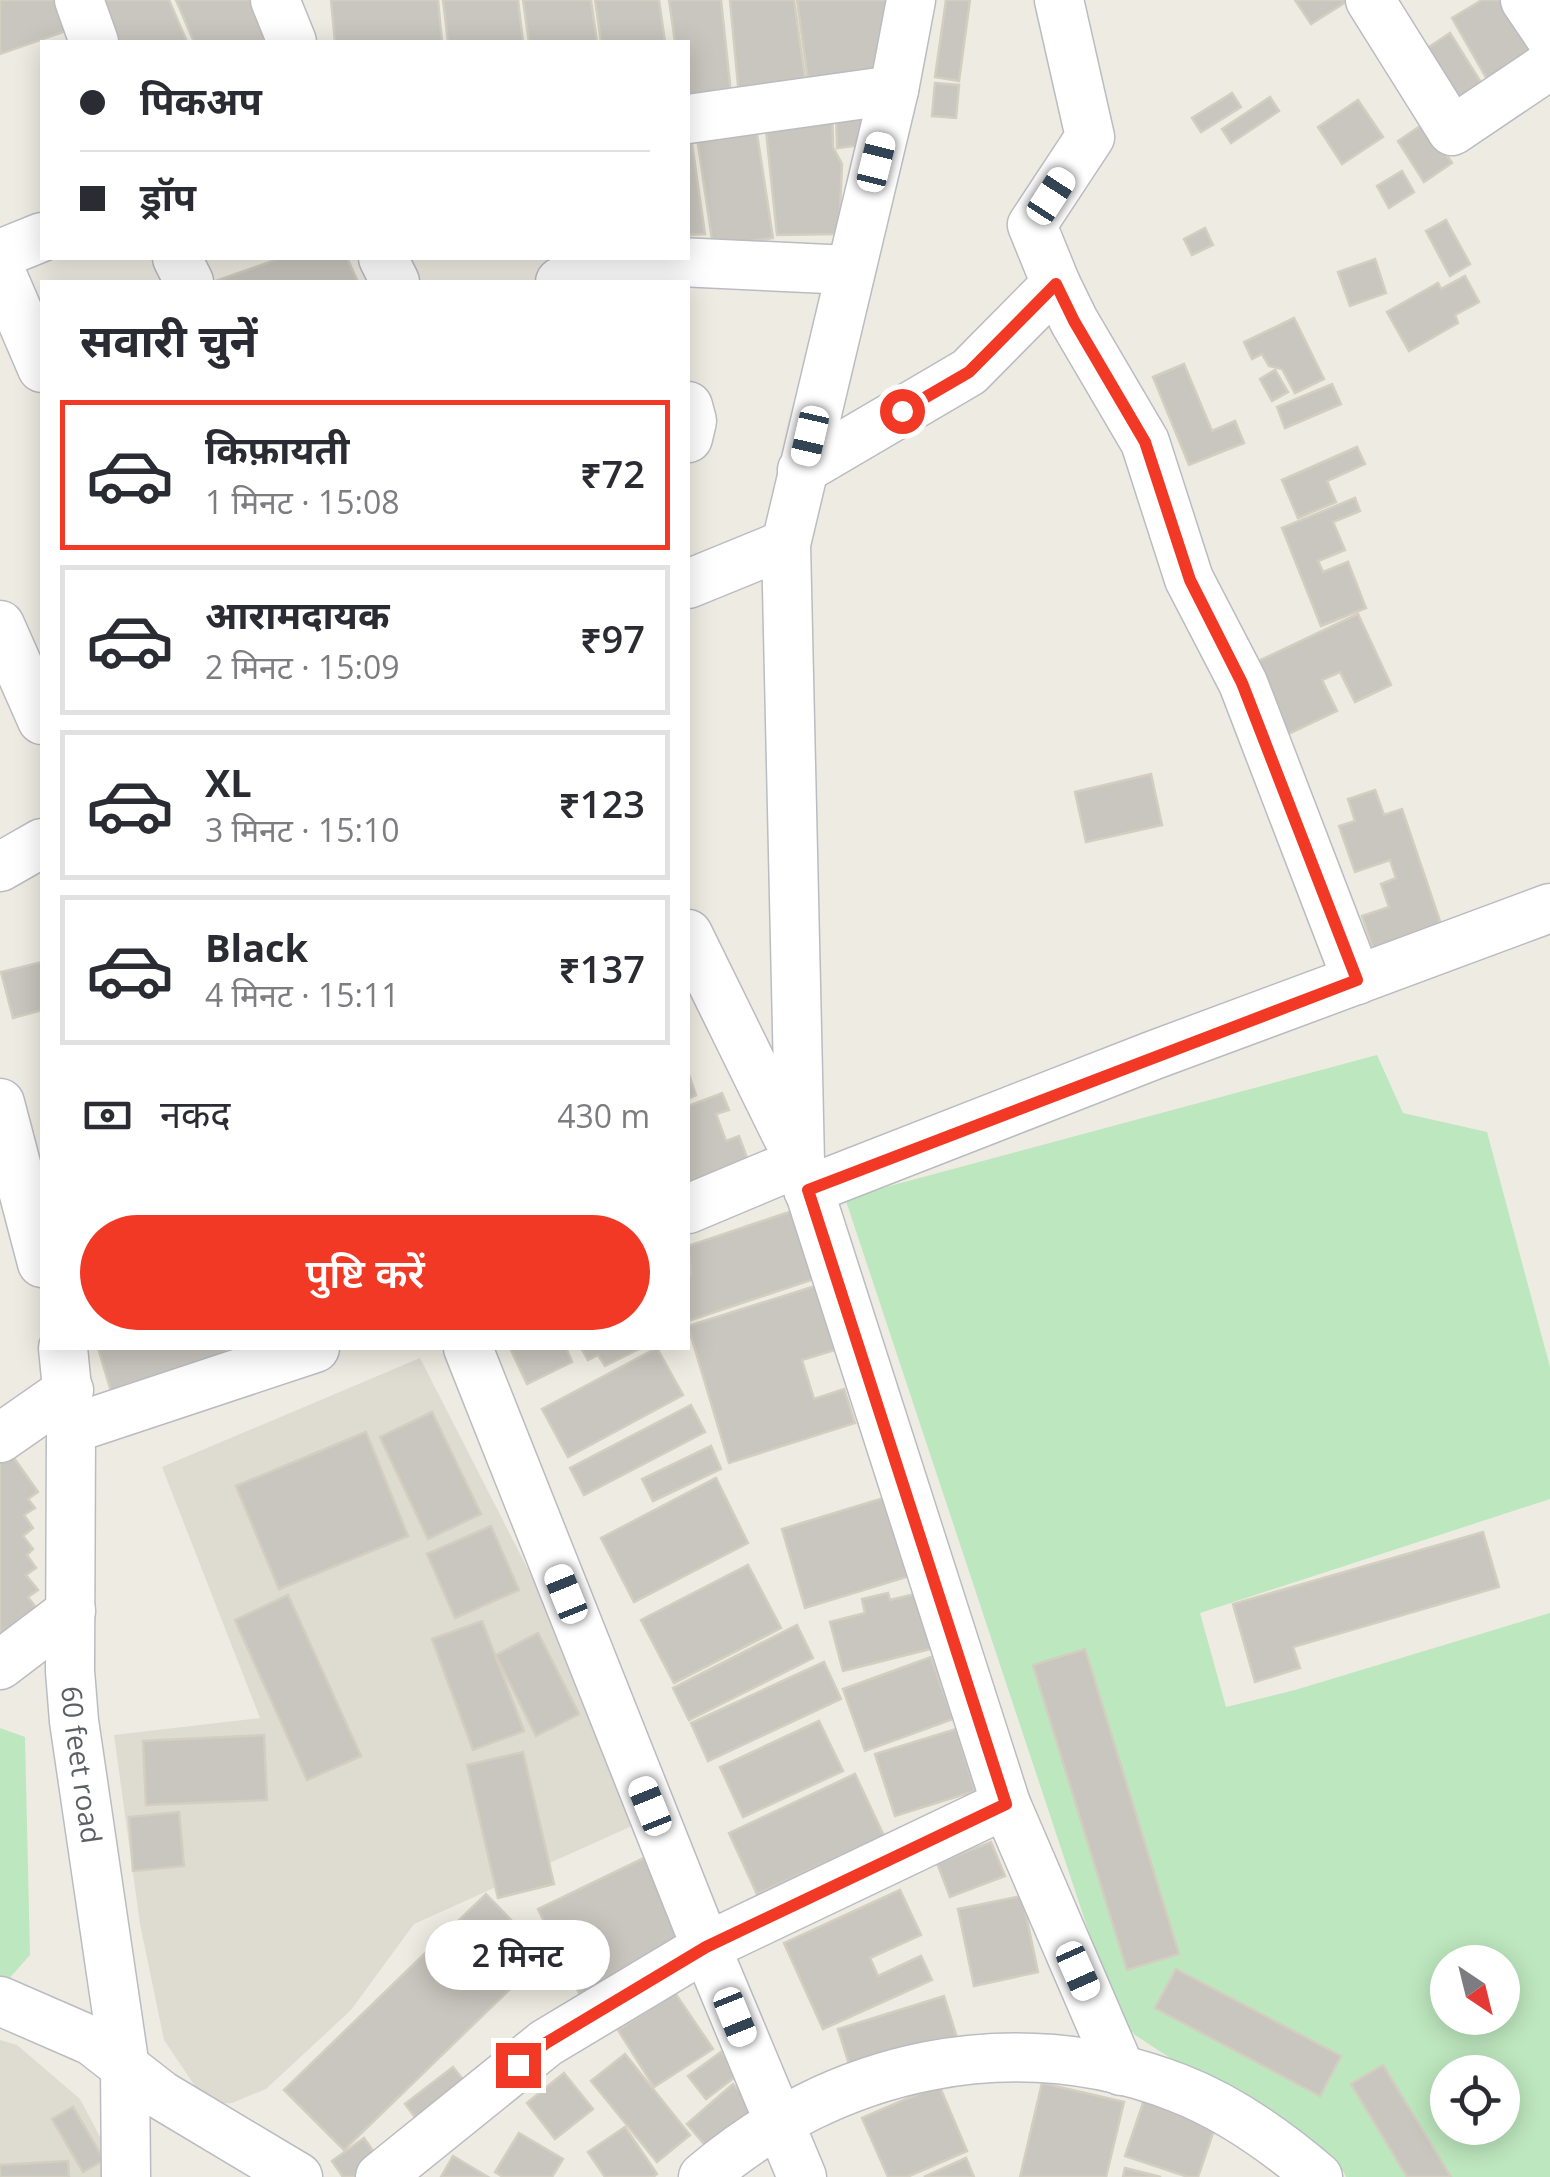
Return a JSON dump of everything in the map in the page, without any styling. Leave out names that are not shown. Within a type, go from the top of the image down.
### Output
[{"type":"street","points":[[79,0],[93,40]]},
{"type":"street","points":[[275,0],[291,40]]},
{"type":"street","points":[[804,1176],[786,544],[894,90],[911,0]]},
{"type":"street","points":[[1058,0],[1090,137],[1032,225],[1074,321],[1145,442],[1190,580],[1242,683],[1357,980]]},
{"type":"street","points":[[1370,0],[1452,131],[1550,65]]},
{"type":"street","points":[[1525,0],[1550,37]]},
{"type":"street","points":[[690,119],[894,90]]},
{"type":"street","points":[[0,254],[40,238]]},
{"type":"street","points":[[568,280],[620,266],[849,270]]},
{"type":"street","points":[[0,270],[40,363]]},
{"type":"street","points":[[802,470],[969,372],[1056,284]]},
{"type":"street","points":[[690,583],[786,544]]},
{"type":"street","points":[[0,625],[40,715]]},
{"type":"street","points":[[0,867],[40,843]]},
{"type":"street","points":[[690,1208],[804,1176],[1550,908]]},
{"type":"street","points":[[690,942],[804,1176],[1006,1804],[1121,2070]]},
{"type":"street","points":[[0,1103],[13,1208],[40,1259]]},
{"type":"street","points":[[0,1438],[68,1389],[300,1350]]},
{"type":"street","points":[[469,1350],[706,1947],[802,2177]]},
{"type":"street","name":"60 feet road","points":[[68,1389],[74,1720],[125,2068],[126,2177]]},
{"type":"street","points":[[0,1666],[71,1611]]},
{"type":"street","points":[[380,2177],[546,2043],[706,1947],[1006,1804]]},
{"type":"street","points":[[0,2002],[92,2040],[161,2096],[298,2177]]},
{"type":"street","points":[[702,2177],[740,2145],[799,2108],[876,2077],[956,2060],[1039,2057],[1121,2070],[1178,2088],[1232,2114],[1282,2146],[1318,2177]]},
{"type":"shaded area","points":[[420,1358],[654,1816],[414,1924],[351,2010],[266,2089],[232,2103],[207,2104],[164,2040],[140,1924],[114,1735],[260,1718],[162,1467]]},
{"type":"shaded area","points":[[0,2040],[17,2045],[80,2099],[116,2167],[116,2177],[0,2177]]},
{"type":"green space","points":[[1377,1055],[1403,1113],[1487,1132],[1550,1367],[1550,1499],[1200,1613],[1226,1707],[1550,1613],[1550,2177],[1346,2177],[1343,2171],[1135,2035],[1117,2017],[845,1198]]},
{"type":"green space","points":[[0,1728],[25,1737],[30,1955],[6,1982],[0,1980]]},
{"type":"building","points":[[0,0],[62,0],[72,29],[0,54]]},
{"type":"building","points":[[88,0],[169,0],[186,40],[104,40]]},
{"type":"building","points":[[176,0],[258,0],[275,40],[193,40]]},
{"type":"building","points":[[331,0],[438,0],[442,40],[335,40]]},
{"type":"building","points":[[443,0],[518,0],[523,40],[448,40]]},
{"type":"building","points":[[523,0],[591,0],[597,40],[529,40]]},
{"type":"building","points":[[595,0],[659,0],[665,40],[601,40]]},
{"type":"building","points":[[669,0],[721,0],[732,103],[690,107],[690,40],[675,40]]},
{"type":"building","points":[[730,0],[794,0],[807,93],[740,107]]},
{"type":"building","points":[[797,0],[893,0],[883,87],[810,95]]},
{"type":"building","points":[[946,0],[970,0],[959,81],[935,77]]},
{"type":"building","points":[[1295,0],[1349,0],[1311,24]]},
{"type":"building","points":[[1482,0],[1505,0],[1539,59],[1491,86],[1452,18]]},
{"type":"building","points":[[1450,33],[1482,84],[1452,103],[1420,53]]},
{"type":"building","points":[[935,83],[959,85],[956,118],[932,116]]},
{"type":"building","points":[[1232,93],[1241,107],[1201,132],[1192,118]]},
{"type":"building","points":[[1270,97],[1279,111],[1231,143],[1222,129]]},
{"type":"building","points":[[1358,100],[1383,137],[1342,164],[1318,127]]},
{"type":"building","points":[[832,103],[833,147],[842,164],[839,234],[777,235],[764,112]]},
{"type":"building","points":[[836,110],[861,110],[862,145],[837,148]]},
{"type":"building","points":[[755,121],[773,238],[713,247],[696,130]]},
{"type":"building","points":[[1426,122],[1452,163],[1424,182],[1398,141]]},
{"type":"building","points":[[691,137],[705,234],[690,235]]},
{"type":"building","points":[[1402,171],[1414,192],[1389,208],[1377,186]]},
{"type":"building","points":[[1446,220],[1470,264],[1450,276],[1426,231]]},
{"type":"building","points":[[1205,228],[1213,245],[1192,255],[1184,239]]},
{"type":"building","points":[[1375,259],[1386,293],[1350,306],[1338,272]]},
{"type":"building","points":[[275,260],[348,260],[357,280],[219,280]]},
{"type":"building","points":[[1465,276],[1479,302],[1455,315],[1458,323],[1409,351],[1387,312],[1438,283],[1441,289]]},
{"type":"building","points":[[1294,318],[1324,379],[1295,393],[1282,369],[1269,366],[1262,354],[1252,359],[1244,342]]},
{"type":"building","points":[[1184,364],[1212,431],[1235,421],[1244,443],[1189,465],[1153,377]]},
{"type":"building","points":[[1275,370],[1288,392],[1272,401],[1260,379]]},
{"type":"building","points":[[1332,384],[1341,404],[1285,428],[1277,407]]},
{"type":"building","points":[[1357,447],[1365,464],[1327,481],[1336,502],[1298,518],[1282,480]]},
{"type":"building","points":[[1355,498],[1360,511],[1333,522],[1345,550],[1318,561],[1323,572],[1348,562],[1366,608],[1321,626],[1282,528]]},
{"type":"building","points":[[1358,614],[1391,685],[1355,702],[1340,672],[1322,680],[1337,711],[1286,735],[1252,664]]},
{"type":"building","points":[[1151,774],[1162,825],[1086,842],[1075,792]]},
{"type":"building","points":[[1375,790],[1384,815],[1402,809],[1444,933],[1376,957],[1362,916],[1389,907],[1381,884],[1396,878],[1390,860],[1355,872],[1339,826],[1355,821],[1348,799]]},
{"type":"building","points":[[40,962],[40,1011],[13,1018],[1,972]]},
{"type":"building","points":[[722,1093],[729,1110],[716,1114],[726,1141],[739,1136],[752,1171],[690,1194],[690,1105]]},
{"type":"building","points":[[792,1211],[814,1279],[690,1320],[690,1245]]},
{"type":"building","points":[[815,1286],[835,1350],[802,1360],[814,1399],[844,1389],[855,1423],[729,1463],[690,1325]]},
{"type":"building","points":[[99,1350],[225,1350],[228,1362],[113,1398]]},
{"type":"building","points":[[511,1350],[567,1350],[572,1362],[527,1384]]},
{"type":"building","points":[[582,1350],[637,1350],[605,1366],[598,1355],[588,1360]]},
{"type":"building","points":[[653,1350],[658,1350],[683,1395],[568,1457],[542,1409]]},
{"type":"building","points":[[691,1405],[705,1432],[584,1495],[570,1468]]},
{"type":"building","points":[[432,1412],[481,1514],[428,1539],[380,1437]]},
{"type":"building","points":[[366,1432],[408,1536],[279,1589],[236,1486]]},
{"type":"building","points":[[711,1446],[721,1469],[653,1501],[642,1479]]},
{"type":"building","points":[[9,1451],[38,1492],[28,1499],[35,1508],[24,1515],[33,1528],[23,1536],[33,1549],[27,1555],[36,1568],[26,1575],[38,1590],[28,1597],[37,1609],[0,1636],[0,1457]]},
{"type":"building","points":[[716,1478],[748,1543],[634,1602],[601,1538]]},
{"type":"building","points":[[890,1496],[913,1575],[805,1608],[782,1529]]},
{"type":"building","points":[[491,1526],[519,1590],[455,1618],[427,1554]]},
{"type":"building","points":[[1483,1532],[1499,1587],[1293,1647],[1300,1668],[1255,1682],[1233,1604]]},
{"type":"building","points":[[748,1565],[781,1628],[674,1683],[641,1620]]},
{"type":"building","points":[[923,1592],[938,1647],[843,1671],[830,1622],[865,1613],[862,1599],[888,1593],[890,1600]]},
{"type":"building","points":[[288,1595],[361,1756],[307,1780],[235,1620]]},
{"type":"building","points":[[482,1621],[524,1731],[473,1750],[432,1639]]},
{"type":"building","points":[[797,1625],[813,1658],[689,1720],[673,1688]]},
{"type":"building","points":[[538,1633],[579,1714],[536,1736],[496,1655]]},
{"type":"building","points":[[1085,1649],[1179,1954],[1127,1970],[1033,1665]]},
{"type":"building","points":[[931,1657],[953,1719],[865,1751],[843,1689]]},
{"type":"building","points":[[824,1662],[841,1699],[708,1761],[691,1723]]},
{"type":"building","points":[[819,1721],[843,1771],[743,1817],[720,1767]]},
{"type":"building","points":[[956,1729],[975,1791],[895,1816],[875,1754]]},
{"type":"building","points":[[264,1735],[267,1800],[146,1805],[143,1741]]},
{"type":"building","points":[[523,1752],[554,1884],[498,1898],[467,1765]]},
{"type":"building","points":[[855,1774],[884,1836],[757,1894],[729,1833]]},
{"type":"building","points":[[179,1812],[184,1866],[133,1871],[129,1817]]},
{"type":"building","points":[[991,1842],[1005,1876],[950,1897],[937,1863]]},
{"type":"building","points":[[644,1858],[685,1944],[580,1995],[538,1909]]},
{"type":"building","points":[[900,1890],[921,1935],[870,1958],[878,1976],[921,1956],[932,1980],[823,2029],[784,1943]]},
{"type":"building","points":[[486,1894],[545,1955],[344,2150],[284,2090]]},
{"type":"building","points":[[1022,1896],[1038,1972],[974,1986],[958,1909]]},
{"type":"building","points":[[1176,1969],[1341,2056],[1320,2096],[1155,2008]]},
{"type":"building","points":[[675,1993],[713,2049],[654,2087],[618,2030]]},
{"type":"building","points":[[944,1996],[959,2044],[853,2077],[838,2029]]},
{"type":"building","points":[[721,2052],[739,2074],[706,2099],[688,2076]]},
{"type":"building","points":[[625,2054],[690,2135],[657,2162],[591,2081]]},
{"type":"building","points":[[1383,2065],[1451,2177],[1407,2177],[1351,2084]]},
{"type":"building","points":[[453,2067],[476,2096],[427,2133],[405,2104]]},
{"type":"building","points":[[564,2073],[593,2109],[555,2139],[527,2103]]},
{"type":"building","points":[[1042,2083],[1124,2102],[1106,2177],[1020,2177]]},
{"type":"building","points":[[733,2084],[756,2111],[710,2151],[687,2124]]},
{"type":"building","points":[[939,2085],[967,2151],[907,2177],[888,2177],[862,2118]]},
{"type":"building","points":[[1144,2100],[1216,2124],[1198,2177],[1125,2156]]},
{"type":"building","points":[[73,2107],[104,2160],[83,2172],[52,2119]]},
{"type":"building","points":[[625,2127],[657,2174],[653,2177],[605,2177],[588,2152]]},
{"type":"building","points":[[519,2133],[563,2159],[552,2177],[503,2177],[495,2172]]},
{"type":"building","points":[[364,2138],[385,2168],[372,2177],[343,2177],[332,2161]]},
{"type":"building","points":[[453,2156],[488,2177],[441,2177]]},
{"type":"building","points":[[966,2158],[974,2177],[924,2177]]},
{"type":"building","points":[[68,2161],[69,2177],[0,2177],[0,2165]]},
{"type":"building","points":[[1125,2168],[1161,2177],[1123,2177]]},
{"type":"route","points":[[518,2065],[546,2043],[706,1947],[1006,1804],[808,1190],[1357,980],[1242,683],[1190,580],[1145,442],[1056,284],[969,372],[902,411]]}]
